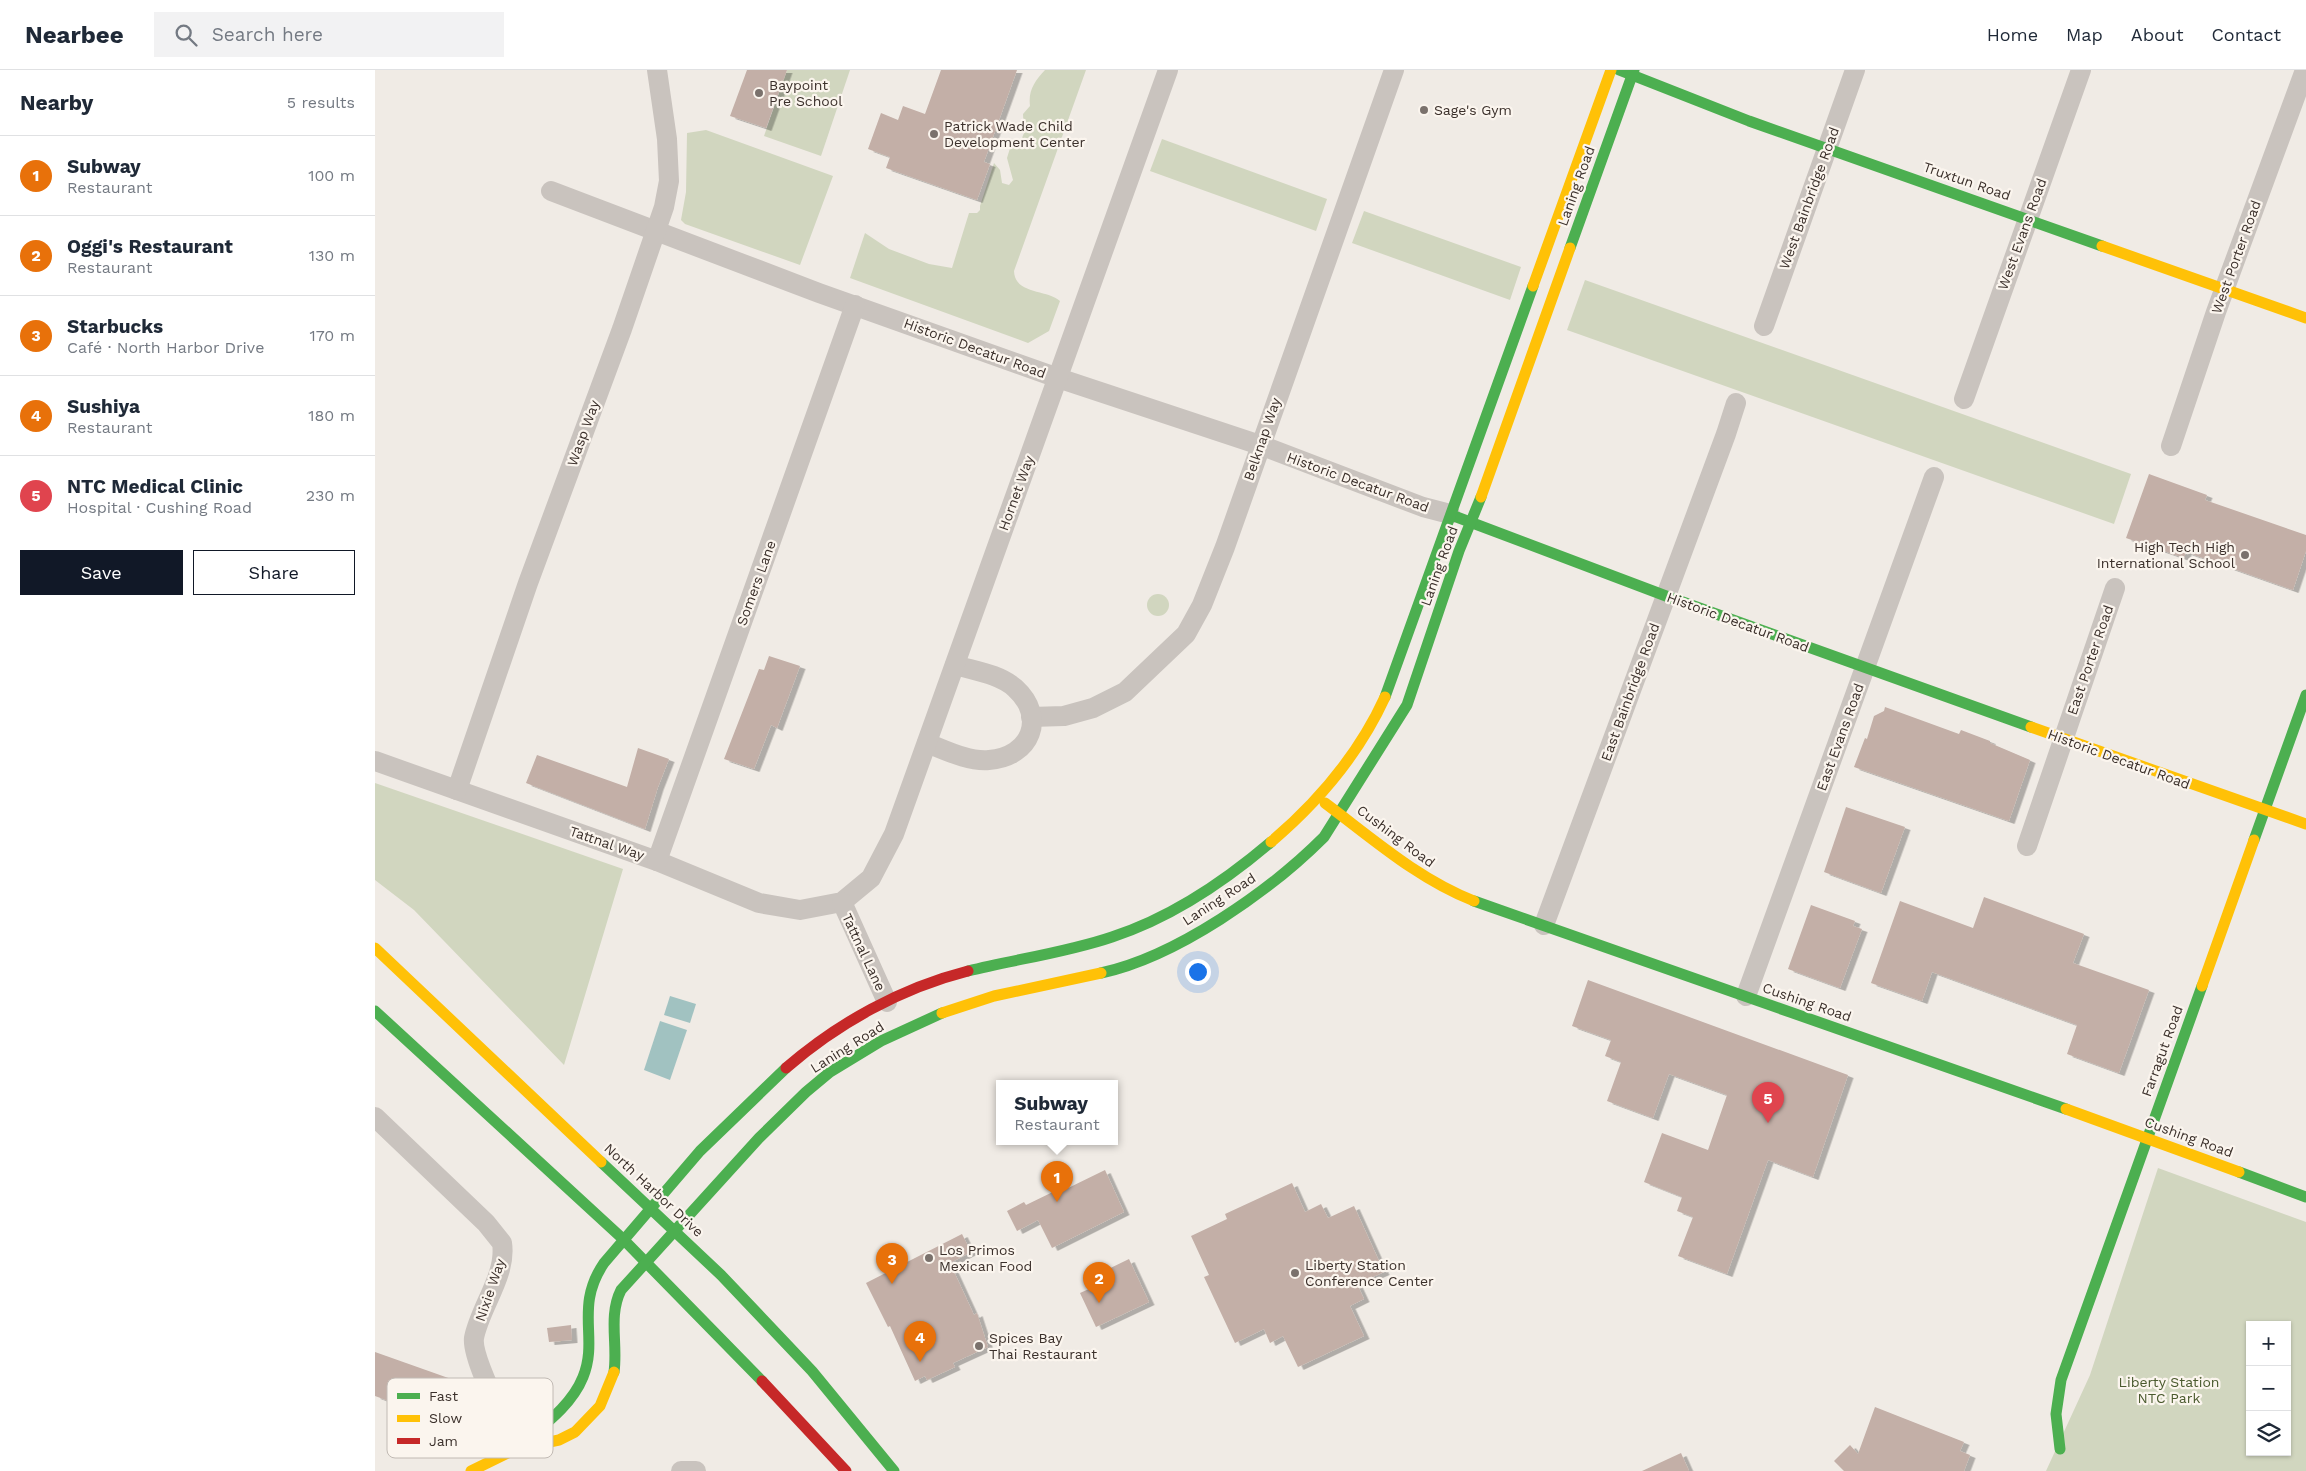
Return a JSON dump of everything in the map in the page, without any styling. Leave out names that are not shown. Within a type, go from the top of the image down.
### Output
[{"type":"street","name":"Wasp Way","points":[[457,790],[528,584],[657,230],[664,206],[669,181],[667,139],[657,70]]},
{"type":"street","name":"Hornet Way","points":[[842,902],[871,878],[894,834],[1168,70]]},
{"type":"street","name":"Belknap Way","points":[[1031,717],[1064,716],[1093,708],[1125,692],[1186,634],[1202,605],[1225,547],[1394,70]]},
{"type":"street","name":"Laning Road","points":[[553,1417],[564,1407],[579,1386],[587,1363],[586,1305],[588,1295],[601,1266],[650,1207],[736,1114],[777,1075],[821,1040],[865,1012],[887,1002],[957,974],[1101,941],[1145,925],[1183,905],[1235,872],[1318,798],[1352,756],[1384,701],[1449,514],[1611,70]]},
{"type":"street","name":"Truxtun Road","points":[[1619,70],[1633,73],[1827,149],[2027,219],[2225,292],[2306,318]]},
{"type":"street","name":"West Bainbridge Road","points":[[1764,326],[1855,70]]},
{"type":"street","name":"West Evans Road","points":[[1964,399],[2081,70]]},
{"type":"street","name":"West Porter Road","points":[[2171,446],[2305,70]]},
{"type":"street","name":"Laning Road","points":[[553,1440],[574,1433],[599,1406],[611,1384],[615,1372],[614,1305],[621,1290],[759,1138],[806,1092],[830,1072],[881,1041],[942,1013],[994,996],[1116,970],[1190,937],[1238,907],[1307,854],[1325,837],[1407,706],[1633,73]]},
{"type":"street","name":"Historic Decatur Road","points":[[551,191],[855,306],[1058,378],[1260,446],[1865,668],[2306,824]]},
{"type":"street","name":"Somers Lane","points":[[657,861],[855,306]]},
{"type":"street","name":"East Bainbridge Road","points":[[1544,925],[1736,403]]},
{"type":"street","name":"East Evans Road","points":[[1746,996],[1934,477]]},
{"type":"street","name":"East Porter Road","points":[[2027,846],[2115,588]]},
{"type":"street","points":[[927,743],[972,758],[988,761],[1006,757],[1023,748],[1031,731],[1031,717],[1026,699],[1013,687],[999,678],[955,665]]},
{"type":"street","name":"Farragut Road","points":[[2060,1449],[2056,1433],[2056,1406],[2061,1380],[2306,695]]},
{"type":"street","name":"Tattnal Way","points":[[375,760],[657,861],[759,903],[800,910],[842,902]]},
{"type":"street","name":"Cushing Road","points":[[1318,798],[1380,846],[1433,882],[1472,900],[2147,1138],[2304,1191]]},
{"type":"street","name":"Tattnal Lane","points":[[842,902],[887,1002]]},
{"type":"street","name":"North Harbor Drive","points":[[375,948],[727,1281],[806,1365],[895,1471]]},
{"type":"street","points":[[375,1010],[647,1263],[721,1337],[846,1471]]},
{"type":"street","name":"Nixie Way","points":[[375,1117],[486,1222],[502,1243],[500,1265],[474,1338],[478,1363],[485,1378]]},
{"type":"street","name":"Laning Road","points":[[471,1471],[497,1458]]},
{"type":"street","points":[[681,1471],[696,1471]]},
{"type":"green space","points":[[787,70],[850,70],[821,156],[764,136]]},
{"type":"green space","points":[[1045,70],[1086,70],[1014,271],[1016,279],[1026,288],[1054,297],[1060,301],[1049,331],[1028,343],[850,278],[865,233],[889,249],[929,264],[952,268],[969,213],[977,213],[980,210],[994,163],[1000,170],[1002,183],[1009,185],[1013,180],[1007,158],[1011,145],[1022,138],[1024,133],[1023,114],[1030,106],[1030,95],[1033,86]]},
{"type":"green space","points":[[706,130],[833,176],[800,265],[685,224],[681,220],[686,192],[687,133]]},
{"type":"green space","points":[[1162,139],[1327,199],[1316,231],[1150,171]]},
{"type":"green space","points":[[1364,211],[1521,267],[1510,300],[1352,243]]},
{"type":"green space","points":[[1585,280],[2131,474],[2114,524],[1567,330]]},
{"type":"green space","points":[[1158,594],[1166,597],[1169,605],[1166,613],[1158,616],[1150,613],[1147,605],[1150,597]]},
{"type":"green space","points":[[375,783],[623,869],[564,1065],[414,910],[375,880]]},
{"type":"green space","name":"Liberty Station NTC Park","points":[[2158,1168],[2306,1222],[2306,1471],[2046,1471],[2090,1375]]},
{"type":"water","points":[[670,996],[696,1004],[690,1023],[664,1015]]},
{"type":"water","points":[[660,1021],[687,1030],[670,1080],[644,1070]]},
{"type":"building","name":"Baypoint Pre School","points":[[747,70],[787,70],[766,128],[730,116]]},
{"type":"building","name":"Patrick Wade Child Development Center","points":[[941,70],[1017,70],[984,162],[990,164],[977,200],[886,168],[890,157],[868,149],[881,113],[898,120],[903,106],[925,114]]},
{"type":"building","points":[[2149,474],[2207,495],[2205,500],[2306,535],[2306,551],[2293,590],[2186,552],[2184,558],[2126,538]]},
{"type":"building","points":[[769,656],[800,666],[777,728],[771,725],[754,769],[724,759],[759,669],[764,670]]},
{"type":"building","points":[[1885,707],[1959,734],[1961,730],[2030,760],[2009,821],[1854,767],[1865,738],[1867,739],[1874,716],[1884,711]]},
{"type":"building","points":[[638,748],[669,759],[645,829],[526,783],[537,755],[627,787]]},
{"type":"building","points":[[1846,807],[1905,827],[1881,893],[1824,872]]},
{"type":"building","points":[[1984,897],[2084,934],[2073,963],[2149,990],[2119,1073],[2067,1054],[2077,1025],[1932,972],[1922,1001],[1871,983],[1900,901],[1973,928]]},
{"type":"building","points":[[1811,905],[1855,921],[1853,926],[1862,929],[1840,988],[1788,969]]},
{"type":"building","points":[[1588,980],[1848,1075],[1813,1177],[1768,1160],[1727,1274],[1678,1256],[1693,1217],[1677,1211],[1682,1197],[1644,1182],[1662,1133],[1708,1150],[1727,1095],[1669,1074],[1653,1118],[1607,1101],[1621,1062],[1605,1056],[1611,1040],[1572,1026]]},
{"type":"building","points":[[1105,1170],[1124,1212],[1052,1248],[1038,1220],[1017,1231],[1007,1211],[1024,1202],[1026,1205],[1061,1188],[1062,1191]]},
{"type":"building","name":"Liberty Station Conference Center","points":[[1292,1183],[1305,1212],[1321,1204],[1328,1218],[1354,1206],[1384,1272],[1357,1284],[1364,1299],[1350,1306],[1364,1336],[1298,1367],[1283,1336],[1270,1343],[1264,1329],[1235,1343],[1204,1277],[1209,1275],[1191,1236],[1227,1219],[1225,1214]]},
{"type":"building","points":[[962,1234],[971,1252],[950,1263],[974,1315],[977,1313],[988,1347],[953,1363],[955,1367],[927,1380],[925,1376],[915,1381],[890,1326],[888,1327],[866,1283]]},
{"type":"building","points":[[1129,1259],[1149,1302],[1096,1327],[1080,1293],[1098,1285],[1094,1276]]},
{"type":"building","points":[[571,1325],[572,1340],[549,1342],[547,1328]]},
{"type":"building","points":[[375,1352],[448,1378],[387,1378],[387,1400],[375,1396]]},
{"type":"building","points":[[1875,1407],[1964,1442],[1960,1451],[1970,1455],[1964,1471],[1844,1471],[1834,1461],[1850,1445],[1858,1454]]},
{"type":"building","points":[[1681,1453],[1689,1471],[1642,1471]]},
{"type":"traffic: fast","points":[[1619,70],[1749,121],[2102,246]]},
{"type":"traffic: fast","points":[[1570,248],[1634,70]]},
{"type":"traffic: fast","points":[[1385,697],[1533,286]]},
{"type":"traffic: fast","points":[[1101,973],[1130,965],[1160,953],[1220,919],[1277,879],[1324,837],[1407,705],[1459,551],[1481,497]]},
{"type":"traffic: fast","points":[[1454,516],[1666,596],[2031,727]]},
{"type":"traffic: fast","points":[[2254,840],[2306,695]]},
{"type":"traffic: fast","points":[[968,971],[1094,943],[1134,929],[1176,909],[1216,885],[1271,842]]},
{"type":"traffic: fast","points":[[1474,901],[2066,1109]]},
{"type":"traffic: fast","points":[[2060,1449],[2056,1414],[2061,1380],[2202,986]]},
{"type":"traffic: fast","points":[[375,1011],[623,1239],[762,1381]]},
{"type":"traffic: fast","points":[[614,1372],[614,1320],[617,1300],[621,1290],[759,1138],[806,1092],[830,1072],[881,1041],[942,1013]]},
{"type":"traffic: fast","points":[[553,1417],[571,1398],[583,1377],[589,1349],[588,1308],[590,1294],[595,1279],[604,1263],[700,1151],[786,1068]]},
{"type":"traffic: fast","points":[[601,1162],[721,1275],[812,1371],[894,1471]]},
{"type":"traffic: fast","points":[[2239,1172],[2306,1197]]},
{"type":"traffic: slow","points":[[1533,286],[1611,70]]},
{"type":"traffic: slow","points":[[2102,246],[2306,318]]},
{"type":"traffic: slow","points":[[1481,497],[1570,248]]},
{"type":"traffic: slow","points":[[1271,842],[1321,794],[1336,776],[1363,738],[1385,697]]},
{"type":"traffic: slow","points":[[2031,727],[2306,824]]},
{"type":"traffic: slow","points":[[1325,803],[1415,870],[1453,892],[1474,901]]},
{"type":"traffic: slow","points":[[2202,986],[2254,840]]},
{"type":"traffic: slow","points":[[375,948],[601,1162]]},
{"type":"traffic: slow","points":[[942,1013],[994,996],[1101,973]]},
{"type":"traffic: slow","points":[[2066,1109],[2239,1172]]},
{"type":"traffic: slow","points":[[553,1441],[575,1432],[600,1406],[614,1372]]},
{"type":"traffic: slow","points":[[471,1471],[498,1458]]},
{"type":"traffic: jam","points":[[786,1068],[827,1036],[871,1009],[919,987],[968,971]]},
{"type":"traffic: jam","points":[[762,1381],[846,1471]]},
{"type":"place","name":"Baypoint Pre School","points":[[759,93]]},
{"type":"place","name":"Sage's Gym","points":[[1424,110]]},
{"type":"place","name":"Patrick Wade Child Development Center","points":[[934,134]]},
{"type":"place","name":"High Tech High International School","points":[[2245,555]]},
{"type":"place","name":"NTC Medical Clinic","points":[[1768,1123]]},
{"type":"place","name":"Subway","points":[[1057,1202]]},
{"type":"place","name":"Los Primos Mexican Food","points":[[929,1258]]},
{"type":"place","name":"Liberty Station Conference Center","points":[[1295,1273]]},
{"type":"place","name":"Starbucks","points":[[892,1284]]},
{"type":"place","name":"Oggi's Restaurant","points":[[1099,1303]]},
{"type":"place","name":"Spices Bay Thai Restaurant","points":[[979,1346]]},
{"type":"place","name":"Sushiya","points":[[920,1362]]}]
